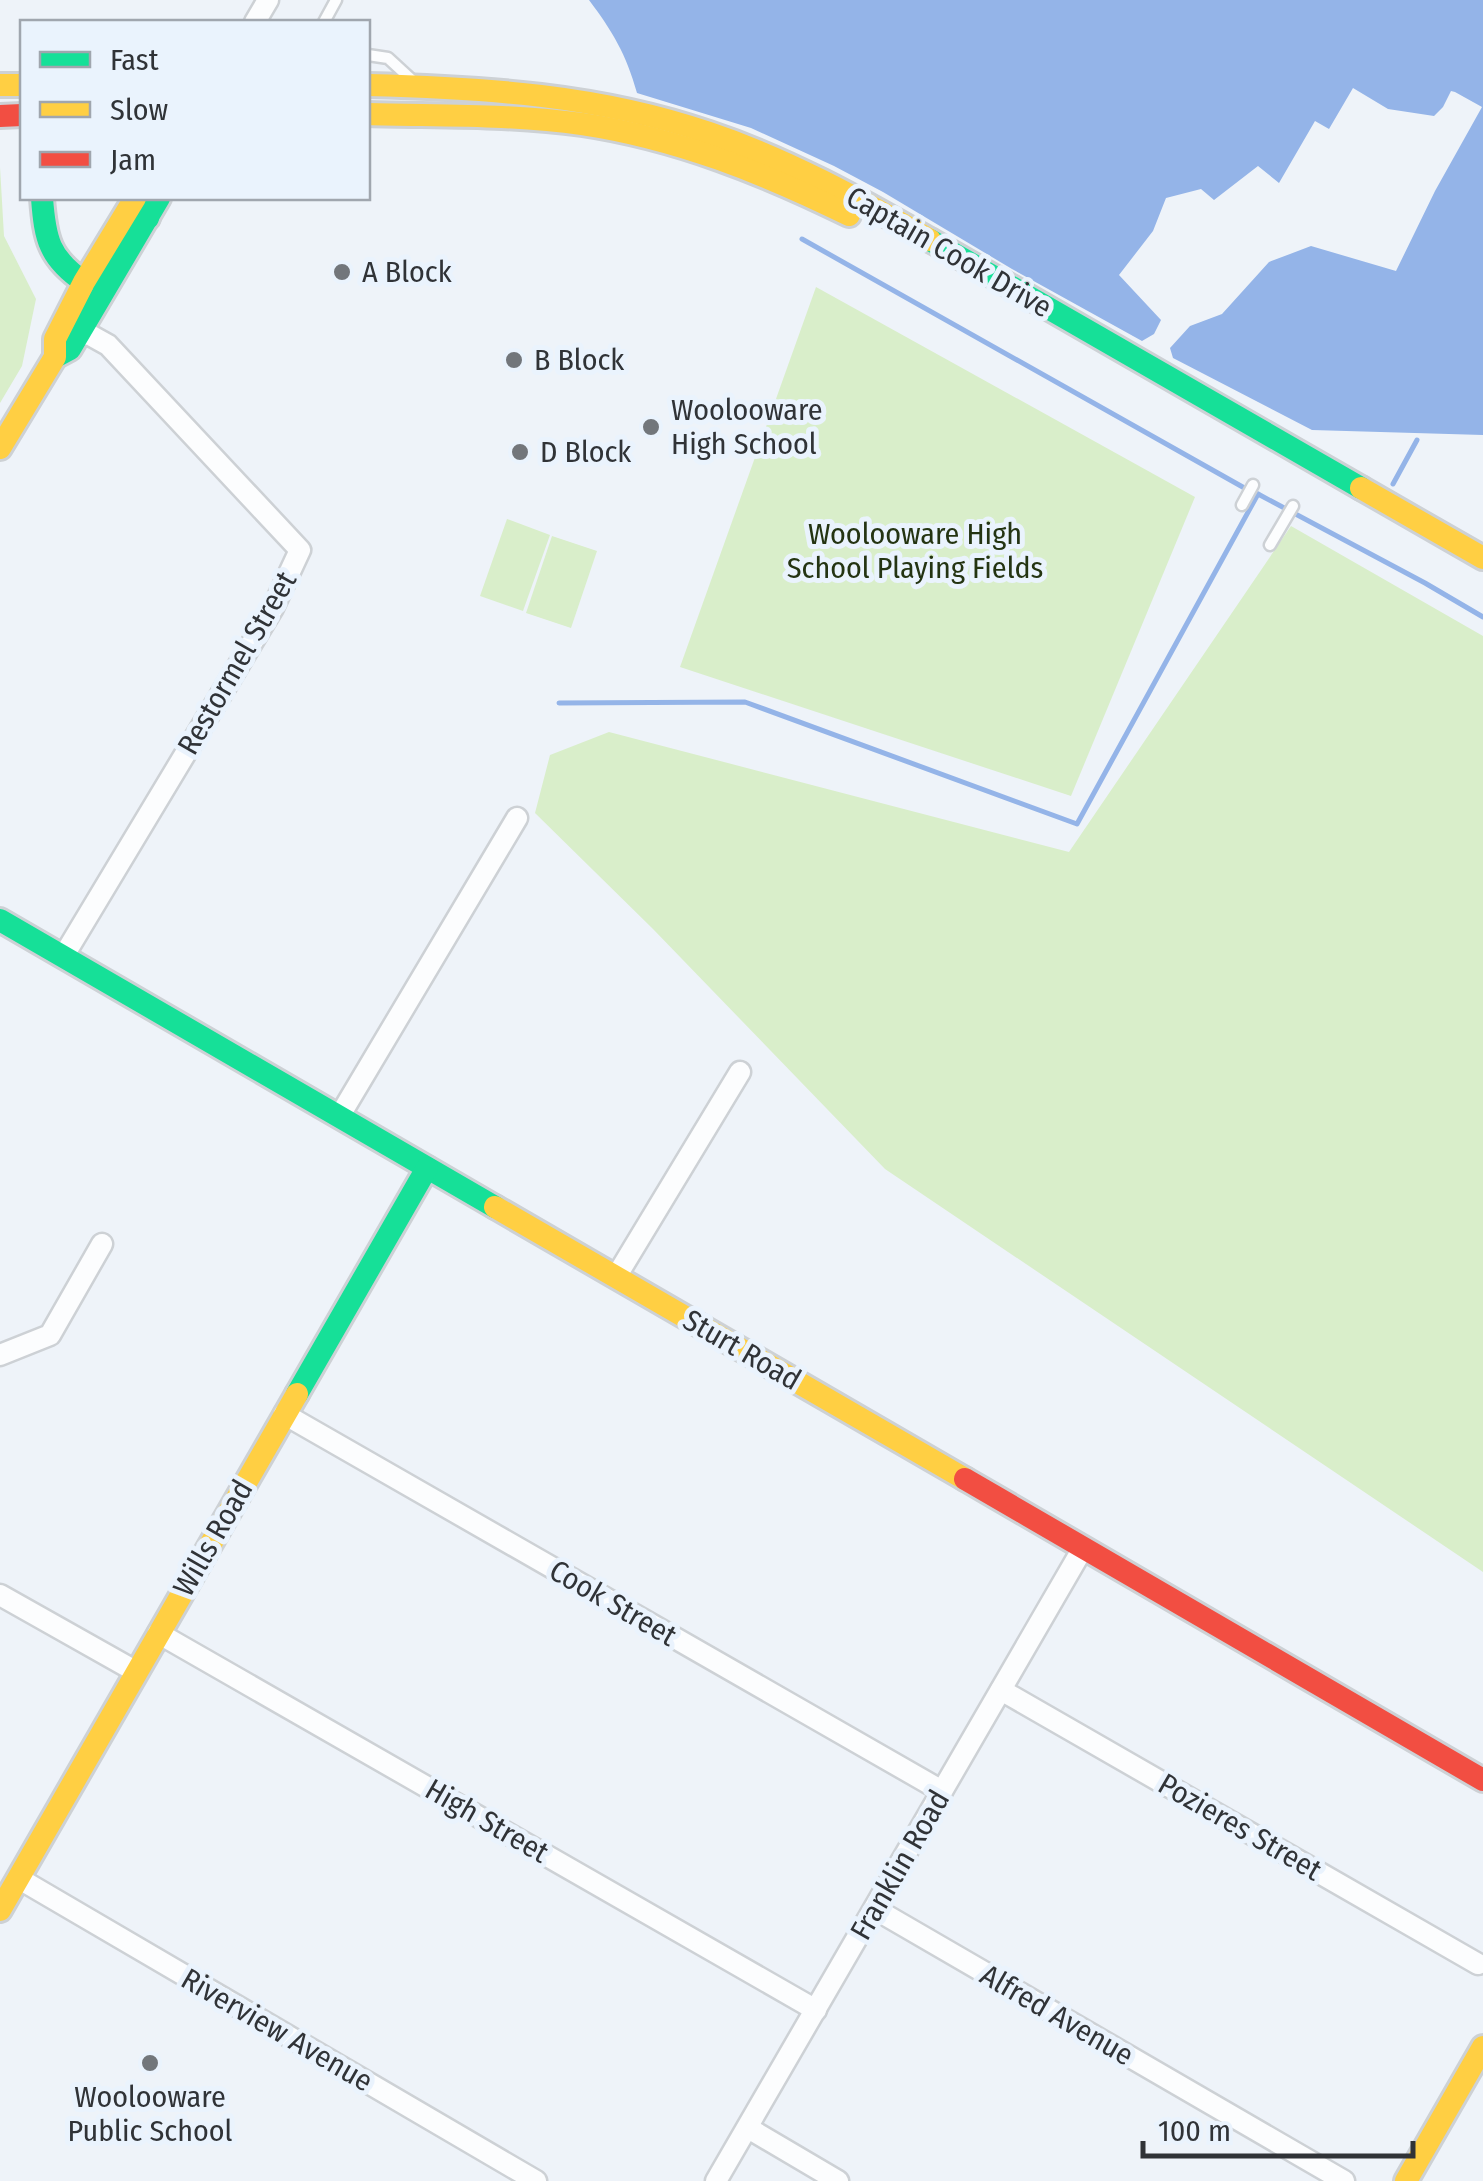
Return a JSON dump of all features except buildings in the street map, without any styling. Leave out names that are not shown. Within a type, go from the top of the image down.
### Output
[{"type":"street","name":"Captain Cook Drive","points":[[370,85],[553,96],[613,107],[683,124],[783,162],[881,212],[1483,558]]},
{"type":"street","name":"Captain Cook Drive","points":[[370,114],[581,124],[658,140],[776,180],[855,218],[1483,576]]},
{"type":"street","points":[[42,200],[48,247],[68,273],[84,282]]},
{"type":"street","points":[[70,332],[84,282],[134,200]]},
{"type":"street","points":[[84,282],[104,267],[129,231],[154,208]]},
{"type":"street","points":[[0,448],[55,356],[55,339],[70,332],[154,208]]},
{"type":"street","name":"Restormel Street","points":[[63,957],[273,608],[300,550],[108,345],[96,337],[70,332]]},
{"type":"street","points":[[340,1117],[517,818]]},
{"type":"street","name":"Sturt Road","points":[[0,920],[1483,1780]]},
{"type":"street","points":[[616,1277],[740,1072]]},
{"type":"street","name":"Wills Road","points":[[0,1910],[427,1168]]},
{"type":"street","points":[[0,1356],[50,1335],[102,1244]]},
{"type":"street","name":"Cook Street","points":[[284,1414],[942,1790]]},
{"type":"street","name":"Franklin Road","points":[[716,2181],[1084,1548]]},
{"type":"street","points":[[0,1595],[135,1671]]},
{"type":"street","name":"High Street","points":[[158,1633],[816,2010]]},
{"type":"street","name":"Pozieres Street","points":[[1002,1690],[1478,1964]]},
{"type":"street","name":"Riverview Avenue","points":[[18,1878],[536,2181]]},
{"type":"street","name":"Alfred Avenue","points":[[875,1908],[1344,2181]]},
{"type":"street","points":[[1406,2181],[1483,2047]]},
{"type":"street","points":[[748,2128],[838,2181]]},
{"type":"lane","points":[[370,55],[388,58],[418,86]]},
{"type":"lane","points":[[1270,545],[1293,506]]},
{"type":"green space","points":[[0,167],[4,236],[36,299],[22,366],[0,403]]},
{"type":"green space","name":"Woolooware High School Playing Fields","points":[[816,287],[1195,497],[1071,796],[680,667]]},
{"type":"green space","points":[[507,519],[550,535],[523,611],[480,596]]},
{"type":"green space","points":[[1291,526],[1483,636],[1483,1572],[885,1169],[535,813],[550,755],[609,732],[1069,852]]},
{"type":"green space","points":[[552,536],[597,551],[571,628],[526,613]]},
{"type":"water","points":[[589,0],[1483,0],[1483,435],[1312,430],[1173,358],[1170,348],[1190,326],[1222,314],[1269,262],[1311,246],[1396,271],[1482,107],[1455,92],[1451,91],[1434,116],[1388,109],[1353,88],[1329,129],[1315,121],[1279,183],[1258,166],[1214,200],[1201,189],[1166,198],[1153,231],[1119,275],[1161,320],[1154,334],[1142,341],[834,166],[751,128],[637,93],[618,44]]},
{"type":"waterway","points":[[802,239],[1248,490]]},
{"type":"waterway","points":[[1393,484],[1417,440]]},
{"type":"waterway","points":[[1258,494],[1483,617]]},
{"type":"waterway","points":[[559,703],[745,702],[1077,824],[1258,494]]},
{"type":"traffic: fast","points":[[42,200],[45,225],[56,256],[84,282],[104,267],[129,231],[148,218]]},
{"type":"traffic: fast","points":[[55,357],[70,349],[158,200]]},
{"type":"traffic: fast","points":[[930,240],[1361,488]]},
{"type":"traffic: fast","points":[[0,920],[495,1207]]},
{"type":"traffic: fast","points":[[297,1394],[427,1168]]},
{"type":"traffic: slow","points":[[0,85],[20,85]]},
{"type":"traffic: slow","points":[[370,85],[541,96],[668,120],[794,167],[930,240]]},
{"type":"traffic: slow","points":[[370,114],[529,119],[617,130],[719,159],[849,215]]},
{"type":"traffic: slow","points":[[0,448],[55,357],[55,339],[134,200]]},
{"type":"traffic: slow","points":[[1361,488],[1483,558]]},
{"type":"traffic: slow","points":[[495,1207],[965,1479]]},
{"type":"traffic: slow","points":[[0,1910],[297,1394]]},
{"type":"traffic: slow","points":[[1406,2181],[1483,2047]]},
{"type":"traffic: jam","points":[[0,116],[20,115]]},
{"type":"traffic: jam","points":[[965,1479],[1483,1780]]},
{"type":"place","name":"A Block","points":[[342,272]]},
{"type":"place","name":"B Block","points":[[514,360]]},
{"type":"place","name":"Woolooware High School","points":[[651,427]]},
{"type":"place","name":"D Block","points":[[520,452]]},
{"type":"place","name":"Woolooware Public School","points":[[150,2063]]}]
